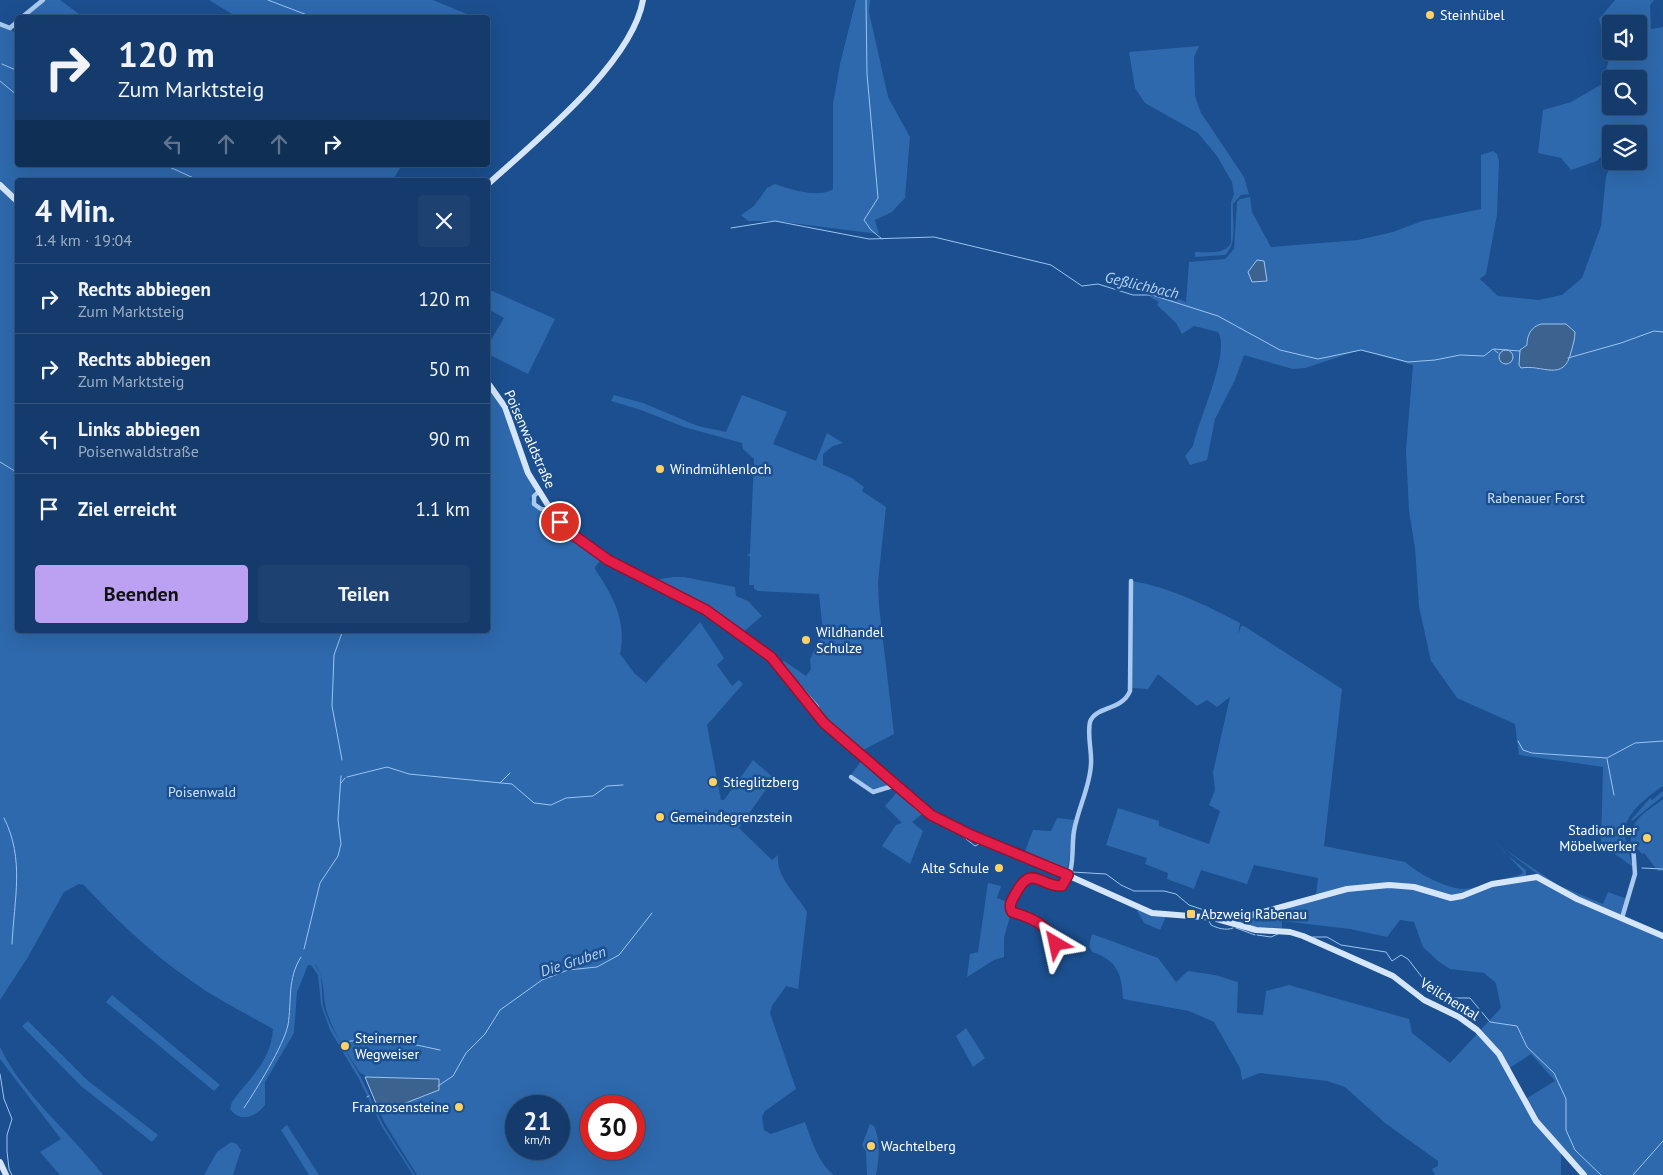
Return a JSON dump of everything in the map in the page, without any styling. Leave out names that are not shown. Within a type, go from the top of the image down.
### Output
[{"type":"street","points":[[25,15],[43,0]]},
{"type":"street","points":[[490,182],[546,134],[589,88],[631,32],[643,0]]},
{"type":"street","points":[[0,24],[10,28],[15,24]]},
{"type":"street","points":[[0,185],[15,199]]},
{"type":"street","name":"Poisenwaldstraße","points":[[490,386],[505,406],[528,473],[550,510],[564,528],[608,560],[712,614],[771,657],[824,723],[931,815],[949,826],[1069,872],[1152,913],[1215,918],[1259,914],[1347,889],[1389,885],[1414,887],[1451,898],[1462,896],[1492,884],[1537,878],[1577,899],[1663,936]]},
{"type":"street","points":[[539,491],[534,496],[534,504],[541,509],[550,510]]},
{"type":"street","points":[[1056,944],[1050,932],[1032,918],[1012,912],[1010,903],[1026,879],[1033,877],[1062,886],[1069,872],[1073,858],[1074,833],[1091,771],[1090,723],[1098,713],[1123,702],[1130,691],[1131,581]]},
{"type":"street","points":[[851,777],[873,792],[896,785]]},
{"type":"street","points":[[1622,918],[1635,874],[1633,845]]},
{"type":"street","name":"Veilchental","points":[[1215,918],[1256,930],[1290,932],[1303,936],[1393,976],[1424,1000],[1459,1017],[1479,1032],[1499,1054],[1536,1121],[1584,1175]]},
{"type":"street","points":[[0,1162],[6,1175]]},
{"type":"green space","points":[[43,0],[60,0],[80,15],[24,15]]},
{"type":"green space","points":[[209,0],[433,0],[469,15],[234,15]]},
{"type":"green space","points":[[856,0],[870,0],[869,12],[888,97],[910,137],[905,198],[892,212],[875,220],[879,234],[775,221],[748,221],[741,215],[754,206],[767,188],[775,184],[812,193],[827,192],[833,189],[833,104],[840,64]]},
{"type":"green space","name":"Rabenauer Forst","points":[[1615,0],[1654,0],[1650,5],[1651,29],[1663,27],[1663,786],[1638,806],[1626,826],[1626,841],[1633,867],[1601,844],[1603,767],[1519,755],[1515,724],[1457,698],[1431,661],[1419,607],[1415,548],[1409,511],[1406,450],[1413,365],[1360,350],[1305,368],[1293,369],[1244,355],[1235,380],[1215,419],[1207,460],[1190,465],[1185,456],[1193,446],[1212,387],[1220,355],[1221,342],[1218,332],[1194,326],[1182,334],[1176,323],[1157,305],[1159,302],[1150,297],[1149,293],[1159,291],[1186,302],[1189,262],[1225,259],[1234,249],[1237,202],[1240,199],[1250,197],[1252,212],[1271,247],[1358,240],[1393,232],[1422,221],[1481,209],[1481,155],[1493,151],[1497,154],[1499,161],[1497,215],[1486,274],[1480,279],[1498,296],[1538,300],[1562,295],[1582,278],[1601,226],[1606,176],[1609,170],[1647,170],[1647,125],[1602,125],[1602,155],[1597,161],[1571,170],[1561,158],[1538,153],[1543,110],[1571,102],[1602,84],[1602,115],[1647,115],[1647,70],[1606,70],[1609,60],[1647,60],[1647,15],[1602,15]],"holes":[[[1541,324],[1548,325],[1561,369],[1548,370],[1525,367],[1522,347],[1527,345]]]},
{"type":"green space","points":[[1602,15],[1602,29],[1599,19]]},
{"type":"green space","name":"Poisenwald","points":[[0,24],[10,28],[15,34],[15,167],[400,168],[394,178],[15,178],[15,633],[490,633],[490,386],[498,395],[535,489],[530,499],[533,505],[552,514],[603,557],[595,569],[617,609],[622,631],[620,654],[635,674],[646,683],[700,622],[724,658],[717,665],[732,686],[739,680],[743,684],[707,725],[721,800],[724,800],[753,760],[774,778],[739,828],[772,860],[778,855],[780,871],[784,879],[807,912],[798,989],[786,986],[772,1006],[770,1013],[796,1089],[765,1111],[762,1117],[764,1130],[771,1134],[805,1122],[820,1158],[834,1175],[417,1175],[384,1122],[365,1075],[360,1073],[344,1049],[362,1079],[383,1125],[415,1175],[413,1175],[381,1125],[359,1079],[330,1030],[321,1005],[318,975],[311,965],[308,965],[297,992],[294,1033],[265,1082],[265,1105],[253,1115],[248,1117],[238,1116],[230,1109],[232,1102],[264,1060],[273,1029],[200,987],[161,959],[134,936],[84,885],[79,884],[64,892],[28,957],[0,1000]],"holes":[[[321,977],[326,1008],[340,1040],[323,1006]]]},
{"type":"green space","points":[[1199,46],[1194,57],[1195,96],[1201,113],[1244,177],[1249,194],[1241,195],[1233,204],[1233,238],[1232,244],[1225,255],[1195,257],[1195,252],[1220,251],[1231,243],[1231,202],[1234,194],[1232,182],[1217,156],[1198,133],[1145,103],[1135,88],[1129,52]]},
{"type":"green space","points":[[490,290],[555,319],[528,374],[490,355],[490,342],[504,318],[490,310]]},
{"type":"green space","points":[[614,395],[643,403],[698,426],[726,432],[742,395],[787,412],[773,444],[816,461],[827,433],[843,443],[833,446],[823,454],[823,465],[852,478],[864,487],[862,491],[886,507],[878,582],[879,606],[894,734],[863,750],[822,717],[780,665],[784,661],[806,676],[811,669],[810,659],[823,632],[819,594],[758,591],[754,589],[754,585],[749,585],[750,557],[747,555],[750,553],[754,459],[743,449],[742,443],[684,427],[641,410],[611,401]]},
{"type":"green space","points":[[684,577],[735,587],[736,596],[748,601],[762,616],[742,633],[652,580]]},
{"type":"green space","points":[[1131,581],[1173,592],[1227,616],[1240,623],[1238,635],[1241,626],[1244,626],[1342,689],[1324,846],[1405,862],[1433,880],[1464,889],[1520,875],[1523,872],[1508,856],[1526,870],[1526,876],[1537,877],[1580,897],[1544,879],[1503,848],[1558,885],[1603,904],[1608,892],[1627,899],[1620,915],[1663,938],[1663,1175],[1584,1175],[1561,1151],[1561,1175],[1435,1175],[1432,1169],[1438,1166],[1438,1161],[1385,1123],[1345,1087],[1327,1081],[1260,1073],[1242,1080],[1240,1068],[1214,1022],[1189,1011],[1123,999],[1119,975],[1113,964],[1092,952],[1089,946],[1092,934],[1158,958],[1176,982],[1188,971],[1215,975],[1238,982],[1237,1013],[1263,1015],[1266,991],[1289,985],[1409,1019],[1412,1033],[1450,1063],[1501,1008],[1496,983],[1484,973],[1450,969],[1438,961],[1423,947],[1414,922],[1400,920],[1387,937],[1350,929],[1282,921],[1282,928],[1255,927],[1228,920],[1245,917],[1316,895],[1318,878],[1254,865],[1247,884],[1201,870],[1194,889],[1167,879],[1168,873],[1145,864],[1147,858],[1106,845],[1118,808],[1159,821],[1159,826],[1209,844],[1220,811],[1209,805],[1215,790],[1213,772],[1230,697],[1217,707],[1207,700],[1197,706],[1158,674],[1148,689],[1131,688]],"holes":[[[1531,1054],[1555,1081],[1524,1100],[1508,1069]]]},
{"type":"green space","points":[[862,760],[891,785],[872,791],[851,775]]},
{"type":"green space","points":[[899,790],[922,810],[921,815],[912,822],[923,831],[910,864],[882,846],[896,825],[902,823],[885,806]]},
{"type":"green space","points":[[1663,791],[1663,796],[1631,820],[1650,798],[1652,800]]},
{"type":"green space","name":"Stadion der Möbelwerker","points":[[1663,799],[1663,871],[1658,871],[1644,853],[1642,854],[1635,846],[1631,845],[1631,836],[1636,823],[1644,813]]},
{"type":"green space","points":[[1057,818],[1076,820],[1067,871],[1024,854],[1033,830],[1051,831]]},
{"type":"green space","points":[[988,883],[1001,886],[997,898],[1010,903],[1011,912],[1004,938],[1004,957],[994,960],[967,977],[970,954],[978,952]]},
{"type":"green space","points":[[1137,911],[1166,916],[1160,930],[1144,923]]},
{"type":"green space","points":[[112,995],[220,1085],[214,1091],[106,1002]]},
{"type":"green space","points":[[28,1021],[87,1080],[158,1135],[152,1142],[81,1086],[22,1026]]},
{"type":"green space","points":[[966,1028],[985,1058],[973,1067],[956,1036]]},
{"type":"green space","points":[[0,1047],[21,1081],[103,1175],[60,1175],[40,1152],[61,1139],[0,1059]]},
{"type":"green space","points":[[870,1124],[874,1126],[878,1144],[879,1156],[876,1175],[867,1175],[866,1152],[862,1145]]},
{"type":"green space","points":[[287,1125],[319,1175],[309,1175],[281,1130]]},
{"type":"green space","points":[[231,1142],[237,1144],[241,1150],[233,1175],[204,1175],[217,1152]]},
{"type":"shaded area","points":[[1257,260],[1264,261],[1267,281],[1252,282],[1248,272]]},
{"type":"shaded area","points":[[1541,324],[1566,324],[1575,332],[1568,361],[1558,370],[1521,368],[1519,365],[1520,350],[1527,345],[1532,329]]},
{"type":"shaded area","points":[[1503,350],[1509,350],[1513,357],[1509,364],[1503,364],[1499,360],[1499,354]]},
{"type":"shaded area","points":[[365,1077],[439,1079],[439,1090],[380,1113]]},
{"type":"waterway","points":[[268,0],[307,15]]},
{"type":"waterway","points":[[866,0],[867,74],[878,198],[864,220],[871,230],[882,239]]},
{"type":"waterway","points":[[2,64],[15,70]]},
{"type":"waterway","points":[[0,81],[15,94]]},
{"type":"waterway","points":[[169,167],[194,178]]},
{"type":"waterway","name":"Geßlichbach","points":[[731,228],[775,221],[869,239],[934,237],[1051,265],[1082,286],[1098,284],[1133,295],[1152,295],[1218,316],[1280,350],[1318,359],[1361,350],[1408,362],[1435,360],[1460,355],[1484,356],[1493,349],[1498,353]]},
{"type":"waterway","name":"Geßlichbach","points":[[1568,358],[1621,343],[1654,331],[1663,332]]},
{"type":"waterway","name":"Geßlichbach","points":[[1494,349],[1520,351]]},
{"type":"waterway","points":[[0,462],[15,471]]},
{"type":"waterway","points":[[342,633],[334,655],[332,706],[342,760]]},
{"type":"waterway","points":[[800,685],[818,705],[821,714]]},
{"type":"waterway","points":[[1518,741],[1523,750],[1532,753],[1607,758],[1635,743],[1663,741]]},
{"type":"waterway","points":[[1607,759],[1614,795]]},
{"type":"waterway","points":[[859,760],[889,785]]},
{"type":"waterway","points":[[347,777],[387,767],[409,774],[512,784],[534,803],[551,805],[566,798],[593,796],[607,786],[623,785]]},
{"type":"waterway","points":[[500,783],[510,773]]},
{"type":"waterway","points":[[304,949],[320,883],[338,856],[341,844],[338,820],[341,776]]},
{"type":"waterway","points":[[341,783],[345,778]]},
{"type":"waterway","points":[[893,788],[920,813],[956,831],[975,846],[983,842]]},
{"type":"waterway","points":[[4,818],[10,833],[16,864],[17,880],[12,944]]},
{"type":"waterway","points":[[1642,868],[1663,869]]},
{"type":"waterway","points":[[1072,872],[1106,874],[1121,885],[1134,891],[1164,891],[1176,894],[1189,905],[1204,910],[1206,914]]},
{"type":"waterway","name":"Die Gruben","points":[[438,1086],[453,1076],[466,1053],[485,1034],[500,1010],[542,980],[568,970],[597,967],[619,955],[652,913]]},
{"type":"waterway","points":[[1209,921],[1211,925],[1219,928],[1233,928]]},
{"type":"waterway","points":[[1236,928],[1255,935]]},
{"type":"waterway","points":[[1257,935],[1271,937],[1278,934]]},
{"type":"waterway","points":[[1313,937],[1327,937],[1341,945],[1386,952],[1392,961],[1401,955],[1408,959],[1428,985],[1447,992],[1452,998],[1470,998],[1490,1022],[1517,1026],[1527,1047],[1554,1073],[1566,1099],[1566,1130],[1575,1150],[1601,1175]]},
{"type":"waterway","points":[[244,1108],[269,1067],[285,1034],[288,1025],[292,982],[301,957]]},
{"type":"waterway","points":[[350,1041],[393,1040],[440,1050]]},
{"type":"waterway","points":[[0,1074],[4,1099],[12,1119],[7,1135],[9,1169],[12,1175]]},
{"type":"waterway","points":[[1633,1175],[1663,1141]]},
{"type":"place","name":"Steinhübel","points":[[1430,15]]},
{"type":"place","name":"Windmühlenloch","points":[[660,469]]},
{"type":"place","name":"Wildhandel Schulze","points":[[806,640]]},
{"type":"place","name":"Stieglitzberg","points":[[713,782]]},
{"type":"place","name":"Gemeindegrenzstein","points":[[660,817]]},
{"type":"place","name":"Stadion der Möbelwerker","points":[[1647,838]]},
{"type":"place","name":"Alte Schule","points":[[999,868]]},
{"type":"place","name":"Abzweig Rabenau","points":[[1191,914]]},
{"type":"place","name":"Steinerner Wegweiser","points":[[345,1046]]},
{"type":"place","name":"Franzosensteine","points":[[459,1107]]},
{"type":"place","name":"Wachtelberg","points":[[871,1146]]},
{"type":"route","points":[[560,522],[564,528],[608,560],[719,617],[771,657],[824,723],[931,815],[949,826],[1068,875],[1062,886],[1033,877],[1026,879],[1010,903],[1012,912],[1032,918],[1038,922],[1050,932],[1056,944]]}]
